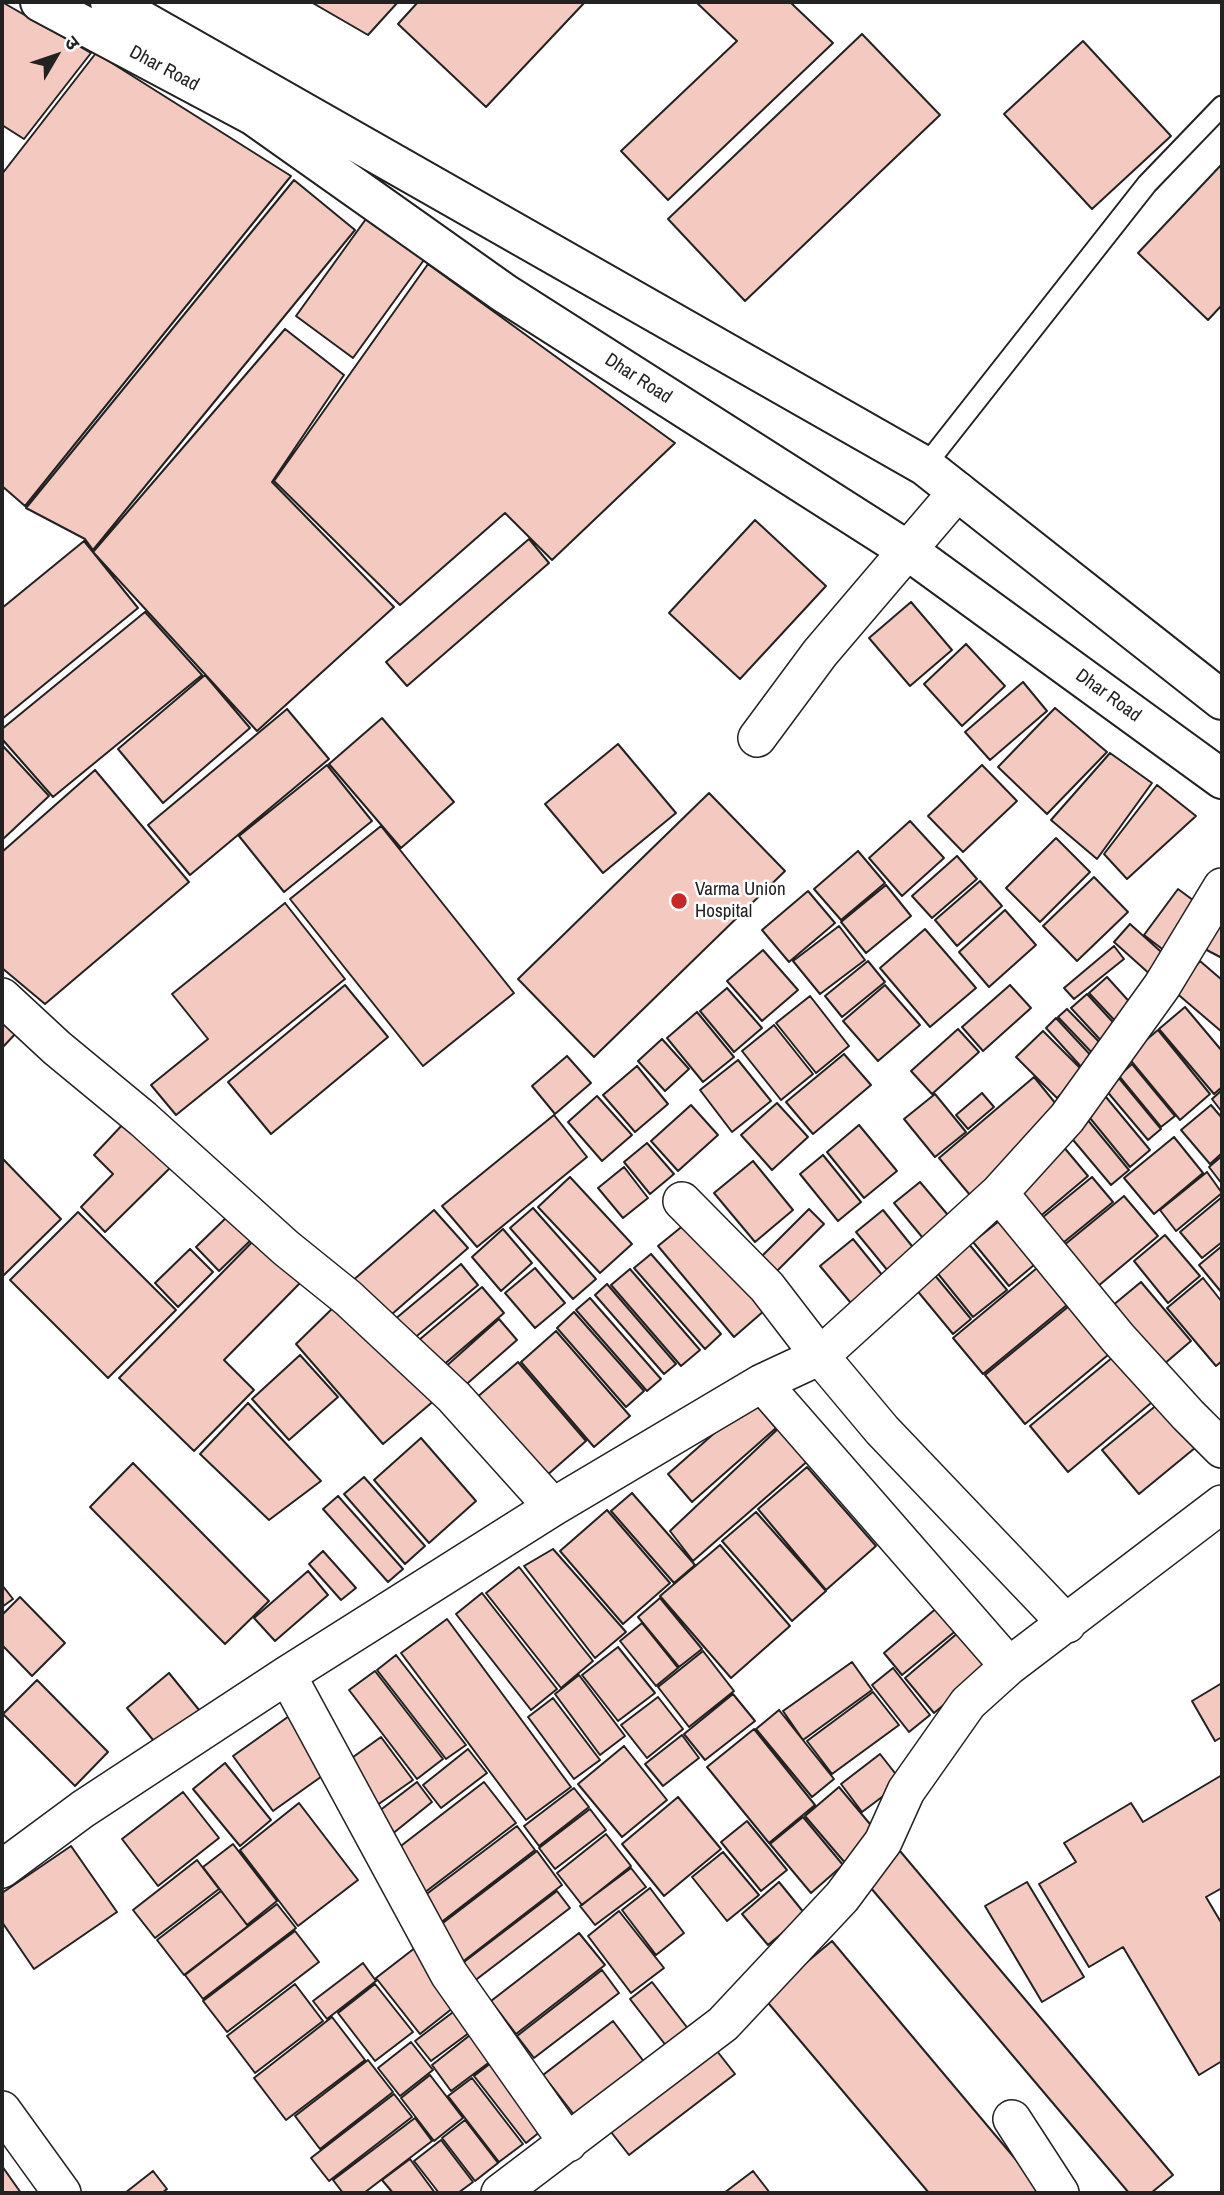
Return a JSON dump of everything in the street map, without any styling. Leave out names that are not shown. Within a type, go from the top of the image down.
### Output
[{"type":"main road","name":"Dhar Road","points":[[40,2],[254,116],[504,293],[907,550],[1222,779]]},
{"type":"main road","name":"Dhar Road","points":[[110,2],[925,466],[1222,700]]},
{"type":"street","points":[[757,738],[820,653],[958,491]]},
{"type":"street","points":[[6,1858],[287,1675],[553,1507],[762,1383],[820,1356],[999,1193],[1067,1118],[1162,986],[1222,887]]},
{"type":"street","points":[[2,997],[286,1248],[348,1298],[454,1397],[553,1507]]},
{"type":"street","points":[[999,1193],[1118,1338],[1222,1449]]},
{"type":"street","points":[[682,1200],[767,1287],[882,1430],[1067,1624]]},
{"type":"street","points":[[762,1383],[1009,1666]]},
{"type":"street","points":[[500,2193],[723,2024],[842,1897],[883,1842],[906,1791],[968,1703],[1009,1666],[1222,1504]]},
{"type":"street","points":[[287,1675],[449,1974],[568,2143]]},
{"type":"street","points":[[2,2110],[62,2193]]},
{"type":"street","points":[[1012,2119],[1060,2193]]},
{"type":"lane","points":[[925,466],[1147,184],[1222,106]]},
{"type":"building","points":[[2,2],[91,53],[24,139],[2,125]]},
{"type":"building","points":[[311,2],[398,2],[368,35]]},
{"type":"building","points":[[418,2],[585,2],[486,107],[398,24]]},
{"type":"building","points":[[696,2],[790,2],[833,43],[668,200],[621,151],[737,41]]},
{"type":"building","points":[[862,34],[940,115],[745,301],[668,219]]},
{"type":"building","points":[[1083,41],[1171,136],[1092,209],[1004,114]]},
{"type":"building","points":[[96,53],[291,176],[25,506],[2,486],[2,174]]},
{"type":"building","points":[[1222,164],[1222,305],[1208,320],[1138,253]]},
{"type":"building","points":[[294,180],[355,230],[93,550],[85,539],[26,508]]},
{"type":"building","points":[[371,212],[429,253],[353,358],[296,316]]},
{"type":"building","points":[[428,264],[675,443],[552,560],[505,513],[400,605],[274,481]]},
{"type":"building","points":[[285,329],[344,375],[272,482],[394,607],[257,731],[93,552]]},
{"type":"building","points":[[755,520],[826,586],[740,679],[669,613]]},
{"type":"building","points":[[529,539],[549,563],[407,686],[386,662]]},
{"type":"building","points":[[84,541],[138,608],[2,719],[2,608]]},
{"type":"building","points":[[911,602],[952,650],[910,686],[869,638]]},
{"type":"building","points":[[145,612],[202,675],[53,797],[2,739],[2,729]]},
{"type":"building","points":[[966,644],[1005,686],[962,726],[924,684]]},
{"type":"building","points":[[205,675],[250,728],[163,803],[118,749]]},
{"type":"building","points":[[1023,682],[1047,711],[990,760],[965,732]]},
{"type":"building","points":[[1055,708],[1107,752],[1047,814],[998,767]]},
{"type":"building","points":[[287,709],[329,759],[190,875],[148,825]]},
{"type":"building","points":[[382,718],[454,802],[401,848],[329,764]]},
{"type":"building","points":[[618,744],[676,813],[603,873],[545,804]]},
{"type":"building","points":[[2,745],[49,796],[2,840]]},
{"type":"building","points":[[1110,753],[1152,783],[1097,859],[1051,820]]},
{"type":"building","points":[[327,765],[372,821],[284,892],[239,836]]},
{"type":"building","points":[[982,765],[1017,801],[963,852],[928,816]]},
{"type":"building","points":[[95,770],[189,882],[45,1004],[2,968],[2,852]]},
{"type":"building","points":[[1157,785],[1196,816],[1127,879],[1104,854]]},
{"type":"building","points":[[709,793],[785,871],[594,1057],[518,979]]},
{"type":"building","points":[[910,821],[944,858],[902,896],[869,858]]},
{"type":"building","points":[[381,826],[514,993],[423,1066],[290,899]]},
{"type":"building","points":[[1056,838],[1090,872],[1040,922],[1006,888]]},
{"type":"building","points":[[858,851],[885,883],[841,920],[814,889]]},
{"type":"building","points":[[957,856],[977,879],[932,918],[912,896]]},
{"type":"building","points":[[1094,877],[1128,912],[1077,961],[1043,926]]},
{"type":"building","points":[[980,881],[1002,906],[957,946],[935,920]]},
{"type":"building","points":[[886,885],[911,916],[866,953],[841,922]]},
{"type":"building","points":[[1178,889],[1205,909],[1170,955],[1144,935]]},
{"type":"building","points":[[808,891],[835,923],[789,962],[762,930]]},
{"type":"building","points":[[285,903],[345,979],[176,1115],[151,1085],[208,1039],[172,994]]},
{"type":"building","points":[[1222,905],[1222,958],[1199,946]]},
{"type":"building","points":[[1005,910],[1036,945],[989,987],[959,952]]},
{"type":"building","points":[[1130,924],[1168,958],[1152,976],[1114,942]]},
{"type":"building","points":[[839,926],[865,960],[820,994],[793,961]]},
{"type":"building","points":[[925,929],[976,988],[930,1027],[880,968]]},
{"type":"building","points":[[1114,946],[1124,959],[1074,999],[1064,988]]},
{"type":"building","points":[[763,950],[798,990],[762,1021],[727,981]]},
{"type":"building","points":[[868,961],[885,982],[842,1017],[825,996]]},
{"type":"building","points":[[1200,961],[1222,980],[1222,1032],[1174,991]]},
{"type":"building","points":[[1107,977],[1135,1008],[1118,1024],[1089,993]]},
{"type":"building","points":[[345,985],[388,1037],[271,1134],[228,1082]]},
{"type":"building","points":[[885,985],[920,1025],[878,1061],[843,1021]]},
{"type":"building","points":[[1010,985],[1031,1008],[983,1051],[962,1027]]},
{"type":"building","points":[[727,988],[762,1028],[734,1052],[700,1011]]},
{"type":"building","points":[[1087,994],[1122,1032],[1106,1046],[1071,1008]]},
{"type":"building","points":[[810,996],[849,1046],[816,1073],[776,1023]]},
{"type":"building","points":[[1185,1007],[1222,1051],[1222,1087],[1214,1094],[1159,1029]]},
{"type":"building","points":[[1067,1009],[1106,1049],[1096,1057],[1058,1017]]},
{"type":"building","points":[[697,1012],[734,1057],[703,1082],[667,1038]]},
{"type":"building","points":[[2,1016],[17,1032],[2,1048]]},
{"type":"building","points":[[1056,1018],[1096,1061],[1085,1071],[1046,1028]]},
{"type":"building","points":[[774,1025],[813,1074],[781,1100],[742,1051]]},
{"type":"building","points":[[958,1029],[979,1052],[932,1094],[911,1071]]},
{"type":"building","points":[[1158,1030],[1210,1094],[1180,1120],[1127,1056]]},
{"type":"building","points":[[1043,1031],[1084,1072],[1057,1098],[1016,1057]]},
{"type":"building","points":[[662,1039],[689,1069],[665,1091],[638,1061]]},
{"type":"building","points":[[844,1054],[871,1085],[813,1134],[786,1102]]},
{"type":"building","points":[[567,1056],[591,1083],[555,1114],[532,1086]]},
{"type":"building","points":[[738,1060],[771,1101],[732,1132],[700,1090]]},
{"type":"building","points":[[1132,1064],[1175,1116],[1161,1127],[1119,1076]]},
{"type":"building","points":[[637,1066],[668,1104],[635,1132],[603,1095]]},
{"type":"building","points":[[1034,1077],[1065,1115],[970,1195],[939,1158]]},
{"type":"building","points":[[1118,1077],[1161,1129],[1148,1140],[1105,1089]]},
{"type":"building","points":[[1222,1090],[1222,1112],[1212,1099]]},
{"type":"building","points":[[1101,1091],[1150,1150],[1130,1167],[1081,1107]]},
{"type":"building","points":[[982,1093],[994,1107],[968,1129],[956,1115]]},
{"type":"building","points":[[935,1094],[966,1132],[935,1157],[904,1119]]},
{"type":"building","points":[[597,1096],[632,1135],[602,1161],[568,1122]]},
{"type":"building","points":[[777,1103],[808,1137],[772,1170],[741,1135]]},
{"type":"building","points":[[691,1105],[718,1135],[678,1171],[651,1141]]},
{"type":"building","points":[[1211,1105],[1222,1118],[1222,1153],[1210,1164],[1181,1130]]},
{"type":"building","points":[[1082,1113],[1129,1170],[1111,1185],[1063,1128]]},
{"type":"building","points":[[554,1115],[587,1157],[477,1247],[442,1206]]},
{"type":"building","points":[[125,1122],[172,1166],[105,1232],[81,1207],[113,1174],[94,1155]]},
{"type":"building","points":[[859,1125],[897,1171],[864,1198],[827,1152]]},
{"type":"building","points":[[1174,1137],[1203,1173],[1154,1214],[1124,1178]]},
{"type":"building","points":[[647,1143],[674,1174],[650,1194],[624,1162]]},
{"type":"building","points":[[1062,1145],[1088,1176],[1037,1219],[1010,1187]]},
{"type":"building","points":[[823,1155],[861,1202],[838,1221],[800,1174]]},
{"type":"building","points":[[1222,1156],[1222,1184],[1209,1167]]},
{"type":"building","points":[[2,1158],[61,1219],[4,1275],[2,1272]]},
{"type":"building","points":[[753,1161],[793,1210],[755,1242],[714,1193]]},
{"type":"building","points":[[624,1167],[648,1198],[623,1218],[598,1188]]},
{"type":"building","points":[[1207,1172],[1222,1193],[1176,1231],[1160,1210]]},
{"type":"building","points":[[570,1177],[632,1244],[600,1273],[538,1207]]},
{"type":"building","points":[[1092,1177],[1113,1202],[1058,1247],[1037,1222]]},
{"type":"building","points":[[920,1182],[953,1221],[927,1243],[894,1203]]},
{"type":"building","points":[[1124,1196],[1158,1236],[1097,1287],[1063,1246]]},
{"type":"building","points":[[1222,1197],[1222,1242],[1202,1258],[1180,1232]]},
{"type":"building","points":[[533,1208],[596,1279],[573,1299],[510,1228]]},
{"type":"building","points":[[809,1209],[824,1224],[770,1278],[755,1263]]},
{"type":"building","points":[[434,1210],[468,1248],[384,1321],[351,1282]]},
{"type":"building","points":[[883,1210],[920,1256],[893,1277],[856,1232]]},
{"type":"building","points":[[78,1212],[176,1310],[108,1378],[10,1280]]},
{"type":"building","points":[[230,1214],[253,1238],[219,1271],[196,1247]]},
{"type":"building","points":[[1004,1217],[1040,1260],[1009,1286],[973,1242]]},
{"type":"building","points":[[690,1220],[765,1310],[734,1337],[658,1246]]},
{"type":"building","points":[[503,1229],[532,1263],[501,1291],[472,1257]]},
{"type":"building","points":[[260,1234],[305,1278],[224,1360],[254,1390],[194,1451],[119,1378]]},
{"type":"building","points":[[1165,1235],[1200,1276],[1168,1303],[1134,1261]]},
{"type":"building","points":[[853,1239],[887,1281],[855,1308],[820,1266]]},
{"type":"building","points":[[968,1243],[1007,1290],[973,1317],[935,1270]]},
{"type":"building","points":[[1222,1246],[1222,1293],[1199,1265]]},
{"type":"building","points":[[190,1249],[213,1272],[178,1307],[155,1283]]},
{"type":"building","points":[[651,1254],[721,1334],[705,1349],[634,1268]]},
{"type":"building","points":[[1043,1263],[1073,1300],[983,1374],[953,1338]]},
{"type":"building","points":[[461,1264],[478,1285],[412,1340],[394,1320]]},
{"type":"building","points":[[535,1268],[565,1303],[535,1328],[505,1293]]},
{"type":"building","points":[[630,1269],[700,1350],[681,1366],[611,1285]]},
{"type":"building","points":[[933,1273],[971,1319],[953,1334],[915,1288]]},
{"type":"building","points":[[1203,1278],[1222,1302],[1222,1361],[1216,1366],[1167,1308]]},
{"type":"building","points":[[1141,1282],[1191,1341],[1156,1371],[1106,1311]]},
{"type":"building","points":[[607,1284],[676,1364],[664,1374],[595,1295]]},
{"type":"building","points":[[482,1287],[504,1313],[441,1367],[419,1340]]},
{"type":"building","points":[[590,1298],[661,1379],[647,1391],[576,1310]]},
{"type":"building","points":[[340,1301],[436,1399],[383,1444],[296,1344]]},
{"type":"building","points":[[1074,1302],[1114,1350],[1025,1424],[985,1375]]},
{"type":"building","points":[[574,1312],[644,1391],[626,1407],[557,1328]]},
{"type":"building","points":[[499,1319],[517,1340],[461,1389],[443,1369]]},
{"type":"building","points":[[556,1331],[630,1416],[594,1447],[521,1362]]},
{"type":"building","points":[[1119,1352],[1157,1398],[1068,1472],[1030,1426]]},
{"type":"building","points":[[300,1355],[338,1397],[289,1440],[252,1399]]},
{"type":"building","points":[[518,1362],[586,1441],[537,1484],[468,1405]]},
{"type":"building","points":[[1164,1399],[1201,1443],[1139,1494],[1102,1450]]},
{"type":"building","points":[[752,1400],[776,1428],[692,1502],[668,1474]]},
{"type":"building","points":[[248,1403],[321,1481],[269,1520],[200,1454]]},
{"type":"building","points":[[781,1426],[810,1459],[693,1561],[670,1531]]},
{"type":"building","points":[[421,1438],[476,1501],[429,1543],[374,1480]]},
{"type":"building","points":[[133,1463],[269,1601],[225,1644],[90,1507]]},
{"type":"building","points":[[807,1467],[876,1546],[826,1590],[758,1509]]},
{"type":"building","points":[[364,1477],[425,1546],[405,1564],[344,1494]]},
{"type":"building","points":[[632,1493],[695,1565],[674,1583],[611,1511]]},
{"type":"building","points":[[338,1496],[403,1569],[388,1582],[323,1509]]},
{"type":"building","points":[[607,1510],[670,1583],[623,1624],[560,1551]]},
{"type":"building","points":[[756,1512],[826,1591],[792,1621],[722,1541]]},
{"type":"building","points":[[720,1545],[790,1626],[731,1678],[660,1596]]},
{"type":"building","points":[[553,1549],[626,1632],[595,1658],[524,1566]]},
{"type":"building","points":[[323,1551],[356,1588],[341,1600],[309,1564]]},
{"type":"building","points":[[519,1567],[593,1661],[561,1688],[486,1593]]},
{"type":"building","points":[[308,1571],[328,1595],[275,1641],[254,1618]]},
{"type":"building","points":[[2,1585],[13,1599],[2,1607]]},
{"type":"building","points":[[482,1593],[557,1689],[531,1710],[456,1614]]},
{"type":"building","points":[[20,1597],[65,1643],[32,1676],[2,1645],[2,1615]]},
{"type":"building","points":[[660,1598],[702,1649],[679,1667],[638,1617]]},
{"type":"building","points":[[939,1606],[958,1629],[902,1675],[884,1653]]},
{"type":"building","points":[[447,1619],[571,1787],[526,1820],[401,1653]]},
{"type":"building","points":[[642,1623],[678,1668],[656,1686],[620,1641]]},
{"type":"building","points":[[960,1631],[990,1667],[934,1713],[905,1678]]},
{"type":"building","points":[[618,1647],[655,1693],[618,1721],[582,1675]]},
{"type":"building","points":[[703,1651],[734,1691],[689,1727],[658,1687]]},
{"type":"building","points":[[396,1655],[466,1745],[446,1759],[377,1670]]},
{"type":"building","points":[[852,1662],[872,1690],[803,1740],[783,1711]]},
{"type":"building","points":[[893,1668],[930,1715],[909,1732],[872,1685]]},
{"type":"building","points":[[375,1671],[443,1759],[417,1779],[349,1690]]},
{"type":"building","points":[[169,1673],[204,1716],[162,1751],[127,1708]]},
{"type":"building","points":[[579,1675],[625,1736],[600,1755],[555,1694]]},
{"type":"building","points":[[37,1680],[108,1752],[75,1786],[3,1714]]},
{"type":"building","points":[[1222,1683],[1222,1737],[1215,1741],[1192,1701]]},
{"type":"building","points":[[873,1692],[899,1725],[832,1774],[807,1741]]},
{"type":"building","points":[[733,1694],[755,1721],[705,1760],[684,1734]]},
{"type":"building","points":[[658,1697],[683,1729],[647,1758],[621,1725]]},
{"type":"building","points":[[553,1698],[600,1760],[574,1779],[528,1717]]},
{"type":"building","points":[[779,1710],[834,1779],[812,1797],[756,1729]]},
{"type":"building","points":[[292,1714],[332,1769],[273,1811],[233,1756]]},
{"type":"building","points":[[754,1729],[815,1805],[769,1843],[707,1767]]},
{"type":"building","points":[[682,1735],[699,1758],[663,1786],[645,1764]]},
{"type":"building","points":[[381,1737],[413,1780],[373,1808],[342,1765]]},
{"type":"building","points":[[624,1746],[667,1800],[622,1837],[578,1784]]},
{"type":"building","points":[[468,1749],[487,1773],[441,1808],[423,1785]]},
{"type":"building","points":[[880,1754],[902,1782],[862,1812],[841,1784]]},
{"type":"building","points":[[225,1763],[271,1820],[240,1846],[193,1789]]},
{"type":"building","points":[[1222,1775],[1222,1888],[1206,1897],[1222,1924],[1222,2061],[1199,2075],[1123,1947],[1089,1967],[1039,1884],[1076,1862],[1064,1843],[1131,1803],[1143,1822]]},
{"type":"building","points":[[417,1782],[432,1802],[386,1839],[370,1818]]},
{"type":"building","points":[[484,1782],[516,1823],[424,1893],[393,1852]]},
{"type":"building","points":[[839,1787],[880,1836],[846,1864],[805,1816]]},
{"type":"building","points":[[574,1788],[589,1807],[539,1846],[524,1826]]},
{"type":"building","points":[[183,1792],[219,1838],[158,1886],[122,1839]]},
{"type":"building","points":[[678,1797],[721,1849],[664,1896],[622,1844]]},
{"type":"building","points":[[299,1803],[358,1880],[298,1926],[240,1850]]},
{"type":"building","points":[[590,1809],[606,1830],[555,1869],[539,1848]]},
{"type":"building","points":[[803,1817],[843,1865],[811,1893],[770,1844]]},
{"type":"building","points":[[747,1821],[787,1870],[761,1891],[721,1842]]},
{"type":"building","points":[[517,1826],[535,1850],[435,1927],[416,1902]]},
{"type":"building","points":[[606,1834],[631,1866],[582,1905],[557,1873]]},
{"type":"building","points":[[233,1844],[277,1901],[247,1925],[203,1867]]},
{"type":"building","points":[[71,1846],[117,1912],[34,1969],[2,1922],[2,1893]]},
{"type":"building","points":[[537,1851],[562,1885],[461,1963],[435,1929]]},
{"type":"building","points":[[900,1851],[1173,2175],[1151,2193],[1129,2193],[865,1881]]},
{"type":"building","points":[[723,1852],[759,1895],[727,1921],[692,1877]]},
{"type":"building","points":[[197,1860],[219,1889],[155,1938],[133,1910]]},
{"type":"building","points":[[631,1868],[646,1887],[595,1925],[580,1906]]},
{"type":"building","points":[[779,1882],[805,1914],[768,1945],[742,1914]]},
{"type":"building","points":[[1027,1882],[1084,1977],[1042,2002],[985,1906]]},
{"type":"building","points":[[650,1888],[684,1933],[656,1955],[622,1910]]},
{"type":"building","points":[[221,1891],[248,1926],[184,1975],[157,1940]]},
{"type":"building","points":[[557,1891],[570,1908],[473,1982],[460,1965]]},
{"type":"building","points":[[277,1904],[296,1928],[203,1999],[185,1975]]},
{"type":"building","points":[[619,1911],[664,1968],[631,1993],[588,1936]]},
{"type":"building","points":[[295,1931],[319,1962],[227,2032],[203,2001]]},
{"type":"building","points":[[579,1933],[605,1965],[516,2034],[491,2001]]},
{"type":"building","points":[[832,1941],[1044,2193],[929,2193],[764,1998]]},
{"type":"building","points":[[420,1944],[463,2000],[420,2034],[376,1978]]},
{"type":"building","points":[[363,1963],[376,1981],[327,2019],[313,2001]]},
{"type":"building","points":[[602,1970],[619,1993],[534,2058],[517,2036]]},
{"type":"building","points":[[652,1982],[696,2039],[674,2056],[630,1999]]},
{"type":"building","points":[[295,1984],[323,2021],[255,2073],[227,2036]]},
{"type":"building","points":[[375,1984],[413,2032],[375,2061],[338,2013]]},
{"type":"building","points":[[461,2006],[477,2027],[431,2061],[415,2041]]},
{"type":"building","points":[[332,2017],[365,2060],[286,2120],[254,2078]]},
{"type":"building","points":[[613,2021],[645,2063],[575,2116],[543,2075]]},
{"type":"building","points":[[479,2028],[499,2055],[451,2091],[432,2065]]},
{"type":"building","points":[[411,2042],[433,2070],[400,2096],[378,2068]]},
{"type":"building","points":[[717,2051],[735,2074],[629,2155],[611,2132]]},
{"type":"building","points":[[500,2056],[551,2123],[526,2143],[474,2076]]},
{"type":"building","points":[[368,2060],[393,2092],[320,2149],[295,2116]]},
{"type":"building","points":[[430,2075],[463,2118],[434,2141],[401,2098]]},
{"type":"building","points":[[472,2078],[523,2144],[499,2162],[448,2096]]},
{"type":"building","points":[[394,2094],[412,2117],[329,2181],[311,2158]]},
{"type":"building","points":[[415,2118],[432,2141],[364,2193],[343,2193],[333,2180]]},
{"type":"building","points":[[465,2120],[498,2163],[475,2181],[442,2138]]},
{"type":"building","points":[[441,2140],[473,2182],[458,2193],[439,2193],[414,2161]]},
{"type":"building","points":[[410,2159],[435,2193],[393,2193],[382,2180]]},
{"type":"building","points":[[2,2166],[21,2193],[2,2193]]},
{"type":"building","points":[[153,2171],[167,2189],[162,2193],[125,2193]]},
{"type":"building","points":[[753,2171],[770,2193],[724,2193]]},
{"type":"place","name":"Varma Union Hospital","points":[[679,901]]}]
